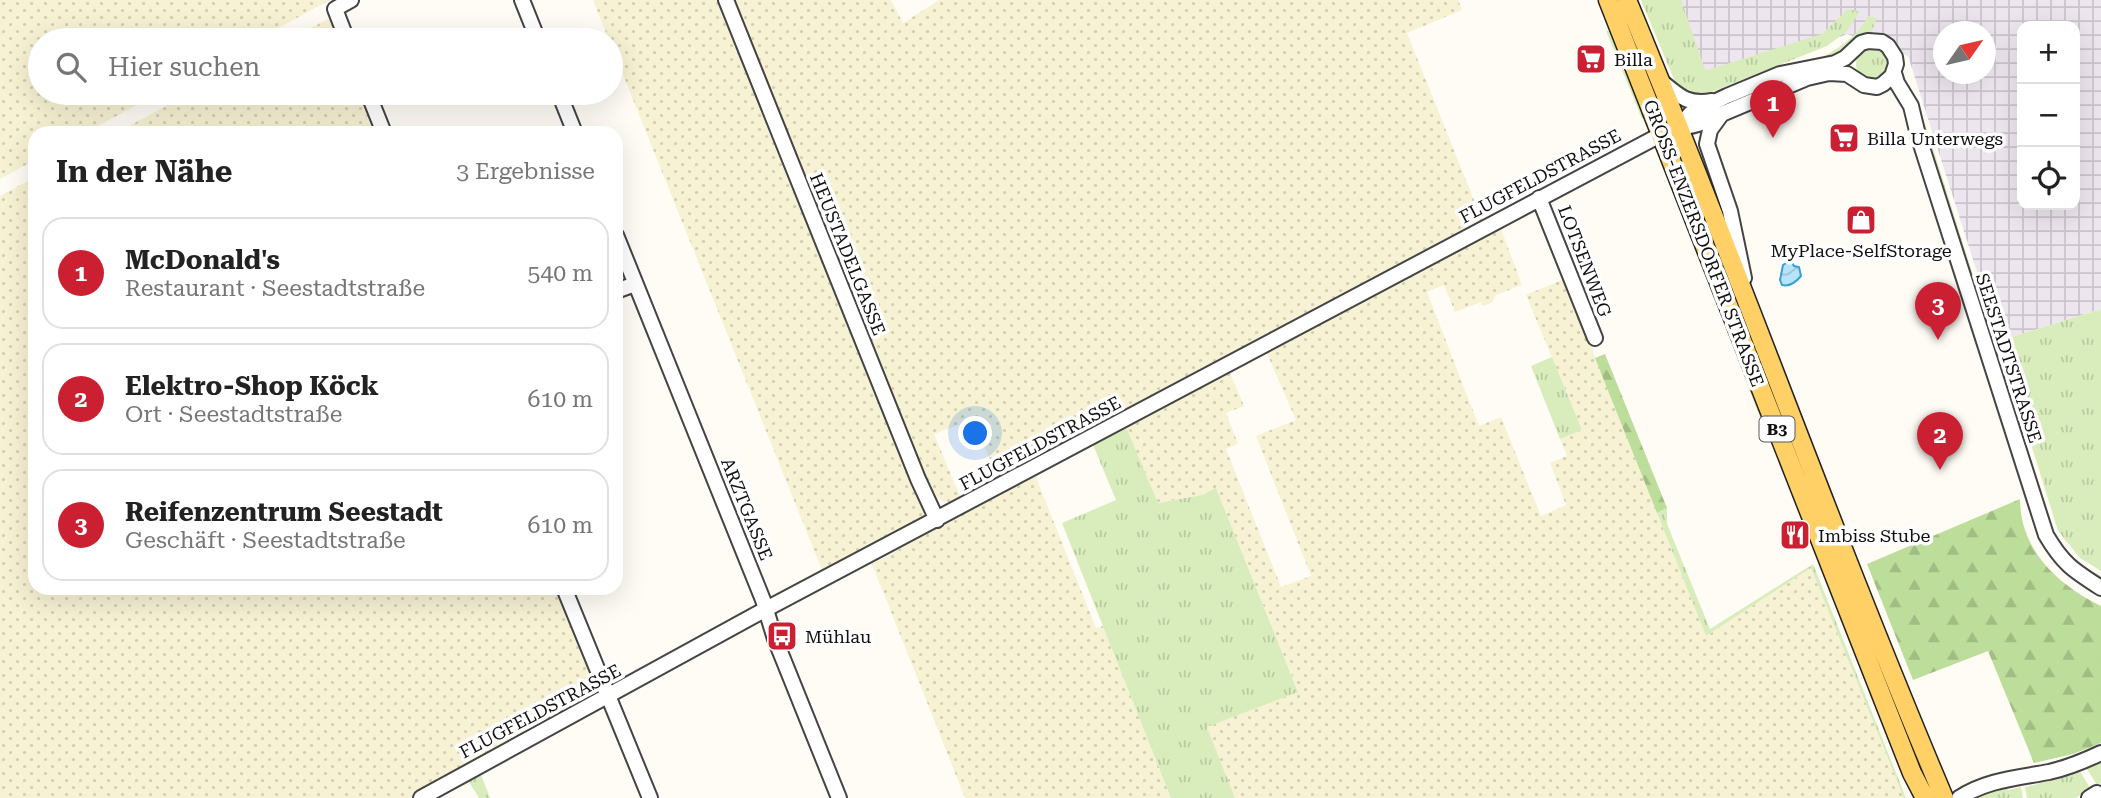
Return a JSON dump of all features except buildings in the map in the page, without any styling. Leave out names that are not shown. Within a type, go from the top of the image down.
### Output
[{"type":"main road","name":"GROSS-ENZERSDORFER STRASSE","points":[[1608,0],[1925,798]]},
{"type":"main road","name":"GROSS-ENZERSDORFER STRASSE","points":[[1627,0],[1944,798]]},
{"type":"street","points":[[342,28],[335,9],[351,0]]},
{"type":"street","points":[[522,0],[533,28]]},
{"type":"street","name":"HEUSTADELGASSE","points":[[726,0],[918,479],[937,520]]},
{"type":"street","name":"SEESTADTSTRASSE","points":[[1679,126],[1691,113],[1780,74],[1835,63],[1861,43],[1868,41],[1882,42],[1888,46],[1895,57],[1894,73],[1897,83],[1911,106],[1913,120],[2046,535],[2059,556],[2075,571],[2101,588]]},
{"type":"street","points":[[1853,51],[1850,71],[1858,82]]},
{"type":"street","points":[[1679,126],[1690,126],[1722,114],[1807,78],[1829,73],[1847,74],[1870,87],[1880,85],[1894,73]]},
{"type":"street","points":[[1661,82],[1680,97],[1692,102],[1727,96]]},
{"type":"street","name":"SEESTADTSTRASSE","points":[[1880,85],[1889,90],[1913,120]]},
{"type":"street","points":[[373,105],[381,126]]},
{"type":"street","points":[[564,105],[572,126]]},
{"type":"street","points":[[1722,114],[1710,130],[1707,144],[1730,211],[1756,326]]},
{"type":"street","name":"FLUGFELDSTRASSE","points":[[421,798],[755,615],[1679,126]]},
{"type":"street","name":"LOTSENWEG","points":[[1539,198],[1595,338]]},
{"type":"street","name":"ARZTGASSE","points":[[623,253],[763,600],[839,798]]},
{"type":"street","points":[[623,288],[635,284]]},
{"type":"street","points":[[567,595],[650,798]]},
{"type":"street","points":[[1959,798],[1994,782],[2079,763],[2101,753]]},
{"type":"street","points":[[2089,798],[2098,793],[2101,798]]},
{"type":"shaded area","points":[[0,0],[330,0],[278,28],[28,28],[28,105],[137,105],[98,126],[28,126],[28,164],[0,179]]},
{"type":"shaded area","points":[[593,0],[722,0],[924,511],[922,522],[824,575],[623,75],[623,28],[604,28]]},
{"type":"shaded area","points":[[733,0],[891,0],[903,23],[939,0],[1458,0],[1462,10],[1407,33],[1482,220],[1000,481],[972,420],[934,434],[962,501],[942,501],[931,493],[925,483]]},
{"type":"shaded area","points":[[1668,0],[2101,0],[2101,309],[1999,341],[1908,56],[1847,34],[1705,94]]},
{"type":"shaded area","points":[[328,19],[333,21],[336,28],[311,28]]},
{"type":"shaded area","points":[[168,105],[369,105],[377,126],[129,126]]},
{"type":"shaded area","points":[[28,181],[28,595],[563,595],[601,691],[597,697],[409,798],[0,798],[0,196]]},
{"type":"shaded area","points":[[1499,224],[1522,285],[1496,295],[1492,303],[1483,306],[1481,302],[1455,312],[1444,285],[1427,292],[1479,426],[1501,417],[1541,516],[1566,505],[1550,463],[1567,456],[1560,439],[1582,430],[1526,295],[1564,279],[1706,636],[1811,568],[1904,798],[1235,798],[1207,727],[1298,691],[1216,488],[1202,495],[1158,503],[1126,427],[1228,368],[1244,406],[1226,413],[1238,444],[1226,449],[1281,587],[1311,576],[1256,436],[1296,420],[1265,349]]},
{"type":"shaded area","points":[[1035,475],[1096,628],[1103,626],[1171,798],[965,798],[872,564]]},
{"type":"green space","points":[[1641,0],[1681,0],[1707,70],[1822,34],[1848,9],[1860,12],[1847,31],[1827,46],[1709,93],[1700,94],[1686,89],[1684,92],[1676,84]]},
{"type":"green space","points":[[1868,16],[1877,18],[1871,33],[1845,54],[1820,59],[1853,36]]},
{"type":"green space","points":[[1606,31],[1612,31],[1646,117],[1642,119]]},
{"type":"green space","points":[[1872,48],[1884,52],[1888,64],[1884,76],[1872,80],[1860,76],[1856,64],[1860,52]]},
{"type":"green space","points":[[1925,123],[2054,532],[2074,558],[2101,576],[2101,582],[2084,572],[2052,537],[1920,124]]},
{"type":"green space","points":[[2101,309],[2101,571],[2080,558],[2058,531],[1999,341]]},
{"type":"green space","points":[[1605,354],[1667,508],[1657,513],[1595,358]]},
{"type":"green space","points":[[1552,357],[1582,430],[1560,439],[1531,366]]},
{"type":"green space","points":[[1740,357],[1769,428],[1764,428],[1737,358]]},
{"type":"green space","points":[[1126,427],[1158,503],[1202,495],[1216,488],[1298,692],[1207,727],[1235,798],[1171,798],[1062,523],[1116,500],[1093,445]]},
{"type":"green space","points":[[2020,499],[2027,534],[2044,564],[2070,588],[2101,606],[2101,743],[2073,754],[2034,763],[1988,651],[1913,680],[1867,564]]},
{"type":"green space","points":[[1667,508],[1667,524],[1710,629],[1813,564],[1906,798],[1811,568],[1706,636],[1657,513]]},
{"type":"green space","points":[[1818,563],[1822,564],[1895,746],[1891,748]]},
{"type":"green space","points":[[2101,759],[2101,783],[2097,785],[2087,769]]},
{"type":"green space","points":[[2078,768],[2090,788],[2076,798],[2027,798],[2025,787],[2038,784],[2038,779]]},
{"type":"green space","points":[[480,772],[490,798],[479,798],[469,782],[437,798],[431,798]]},
{"type":"green space","points":[[2007,786],[2008,790],[2021,787],[2023,798],[1972,798],[1990,789]]},
{"type":"water","points":[[1791,260],[1794,266],[1799,267],[1801,276],[1793,284],[1782,285],[1780,280],[1783,265]]},
{"type":"place","name":"Billa","points":[[1591,59]]},
{"type":"place","name":"McDonald's","points":[[1773,138]]},
{"type":"place","name":"Billa Unterwegs","points":[[1844,138]]},
{"type":"place","name":"MyPlace-SelfStorage","points":[[1861,220]]},
{"type":"place","name":"Reifenzentrum Seestadt","points":[[1938,340]]},
{"type":"place","name":"Elektro-Shop Köck","points":[[1940,470]]},
{"type":"place","name":"Imbiss Stube","points":[[1795,535]]},
{"type":"place","name":"Mühlau","points":[[782,636]]}]
